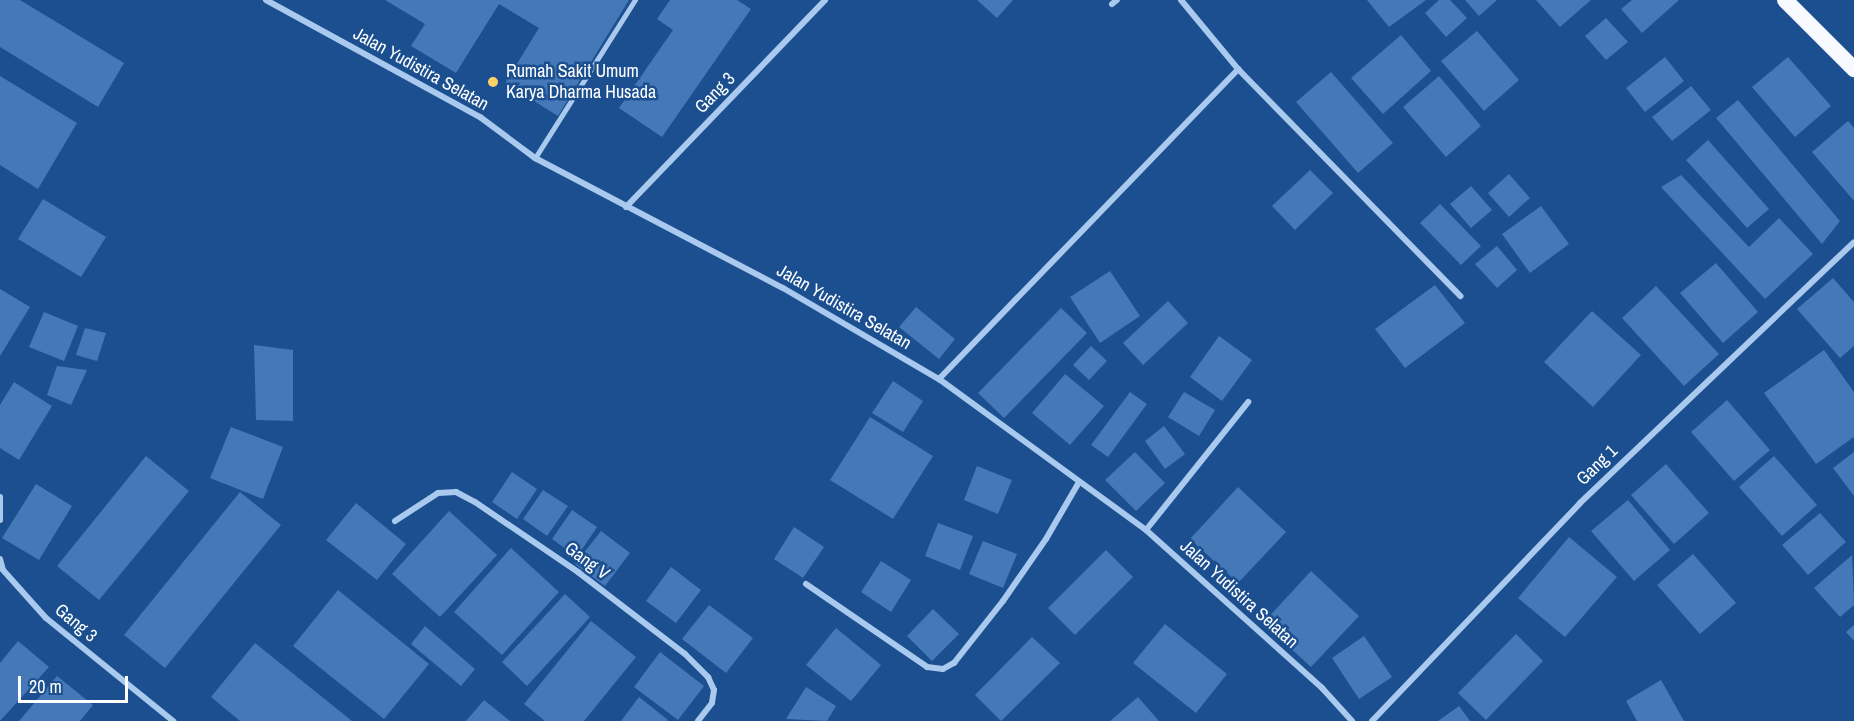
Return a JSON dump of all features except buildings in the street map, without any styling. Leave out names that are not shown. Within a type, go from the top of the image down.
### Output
[{"type":"highway","points":[[1788,1],[1854,69]]},
{"type":"street","name":"Jalan Yudistira Selatan","points":[[266,0],[480,117],[535,158],[783,288],[939,379],[1146,530],[1322,688],[1352,721]]},
{"type":"street","name":"Gang 3","points":[[626,207],[825,0]]},
{"type":"street","points":[[1181,0],[1238,69],[1460,296]]},
{"type":"street","points":[[939,379],[1238,69]]},
{"type":"street","name":"Gang 1","points":[[1372,721],[1580,503],[1854,242]]},
{"type":"street","points":[[1146,530],[1248,402]]},
{"type":"street","points":[[806,584],[927,667],[943,669],[954,663],[1003,601],[1078,482]]},
{"type":"street","name":"Gang V","points":[[396,521],[438,493],[456,492],[475,502],[578,572],[685,654],[708,677],[714,690],[712,703],[698,721]]},
{"type":"street","points":[[0,497],[0,520]]},
{"type":"street","name":"Gang 3","points":[[0,559],[3,570],[46,618],[173,721]]},
{"type":"lane","points":[[535,158],[635,0]]},
{"type":"place","name":"Rumah Sakit Umum Karya Dharma Husada","points":[[493,82]]}]
